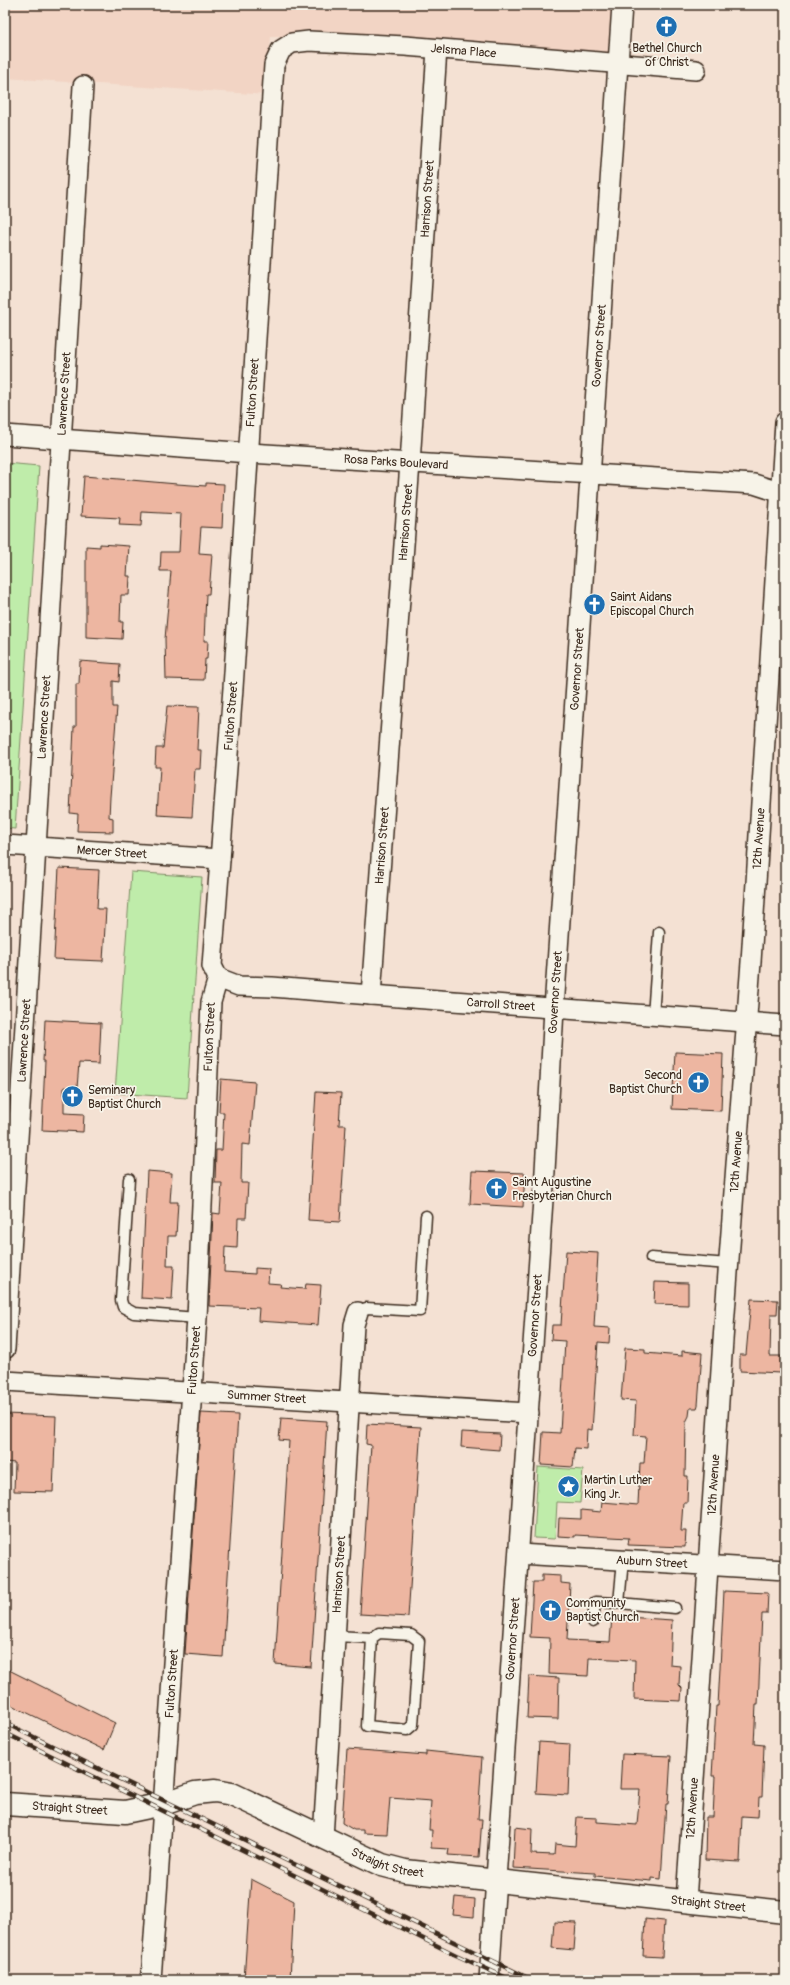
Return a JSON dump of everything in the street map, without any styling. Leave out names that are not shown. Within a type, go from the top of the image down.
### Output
[{"type":"main road","name":"Straight Street","points":[[5,1804],[125,1812],[163,1804],[195,1793],[215,1791],[232,1794],[323,1838],[390,1867],[427,1874],[496,1882],[785,1912]]},
{"type":"street","name":"Governor Street","points":[[489,1980],[519,1554],[554,1009],[622,5]]},
{"type":"street","name":"Jelsma Place","points":[[272,96],[274,65],[281,50],[292,43],[309,41],[436,49],[696,70]]},
{"type":"street","name":"Harrison Street","points":[[370,996],[410,463],[436,49]]},
{"type":"street","name":"Lawrence Street","points":[[5,1350],[83,86]]},
{"type":"street","name":"Fulton Street","points":[[151,1980],[198,1318],[212,1002],[218,978],[212,966],[249,452],[272,96]]},
{"type":"street","name":"12th Avenue","points":[[686,1902],[708,1565],[783,494],[785,422]]},
{"type":"street","name":"Rosa Parks Boulevard","points":[[5,435],[410,463],[754,484],[783,494]]},
{"type":"street","name":"Mercer Street","points":[[5,845],[220,859]]},
{"type":"street","name":"Carroll Street","points":[[218,978],[239,986],[272,987],[370,996],[785,1025]]},
{"type":"street","name":"Harrison Street","points":[[323,1838],[354,1325],[358,1312]]},
{"type":"street","name":"Summer Street","points":[[5,1381],[528,1413]]},
{"type":"street","name":"Auburn Street","points":[[519,1554],[785,1570]]},
{"type":"lane","points":[[653,1016],[659,932]]},
{"type":"lane","points":[[128,1179],[121,1300],[123,1307],[134,1313],[198,1318]]},
{"type":"lane","points":[[358,1312],[366,1308],[420,1311],[426,1216]]},
{"type":"lane","points":[[651,1258],[729,1264]]},
{"type":"lane","points":[[619,1603],[622,1560]]},
{"type":"lane","points":[[593,1622],[594,1602],[675,1608]]},
{"type":"lane","points":[[336,1636],[372,1638],[379,1633],[412,1635],[419,1641],[413,1725],[407,1730],[366,1726],[372,1638]]},
{"type":"shaded area","points":[[5,5],[620,5],[616,65],[271,36],[267,95],[5,78]]},
{"type":"green space","points":[[5,463],[39,466],[15,829],[5,828]]},
{"type":"green space","points":[[131,872],[202,877],[187,1098],[115,1093]]},
{"type":"green space","points":[[538,1467],[583,1470],[580,1503],[557,1502],[555,1539],[534,1538]]},
{"type":"building","points":[[84,476],[206,486],[206,483],[224,484],[222,528],[201,527],[199,553],[212,554],[209,594],[206,594],[204,641],[208,641],[204,680],[166,679],[165,639],[171,571],[160,571],[161,552],[179,552],[181,514],[142,512],[141,526],[119,525],[120,518],[81,516]]},
{"type":"building","points":[[100,544],[129,546],[127,576],[130,576],[129,595],[121,595],[120,622],[123,622],[122,639],[86,637],[86,546],[100,547]]},
{"type":"building","points":[[80,661],[120,664],[119,682],[113,681],[113,707],[117,707],[109,817],[113,818],[113,832],[77,831],[78,814],[70,813],[74,727],[76,727],[76,684],[79,684]]},
{"type":"building","points":[[167,706],[199,707],[197,750],[201,750],[200,769],[195,769],[192,817],[157,815],[160,767],[155,767],[156,748],[163,748]]},
{"type":"building","points":[[59,868],[99,870],[97,909],[106,909],[103,961],[54,959]]},
{"type":"building","points":[[45,1020],[101,1023],[99,1064],[79,1063],[77,1088],[64,1087],[64,1113],[84,1114],[83,1132],[42,1130]]},
{"type":"building","name":"Second Baptist Church","points":[[675,1052],[723,1054],[721,1111],[672,1109]]},
{"type":"building","points":[[221,1079],[255,1082],[250,1145],[242,1144],[241,1183],[248,1183],[246,1218],[238,1218],[237,1248],[225,1247],[224,1272],[255,1274],[255,1268],[269,1269],[268,1283],[281,1284],[280,1287],[305,1289],[306,1284],[321,1285],[318,1325],[258,1321],[259,1308],[209,1306],[213,1213],[220,1214],[222,1183],[215,1183],[216,1150],[222,1150],[224,1112],[219,1112]]},
{"type":"building","points":[[316,1092],[341,1093],[339,1125],[346,1125],[340,1222],[308,1220]]},
{"type":"building","points":[[147,1171],[172,1173],[170,1202],[178,1202],[176,1236],[168,1236],[167,1266],[174,1266],[172,1300],[141,1298]]},
{"type":"building","name":"Saint Augustine Presbyterian Church","points":[[472,1171],[525,1173],[523,1207],[470,1204]]},
{"type":"building","points":[[566,1251],[598,1253],[594,1327],[610,1328],[609,1343],[598,1342],[592,1430],[587,1429],[586,1449],[575,1448],[573,1467],[541,1465],[543,1432],[560,1433],[565,1341],[551,1340],[552,1325],[561,1325]]},
{"type":"building","points":[[655,1282],[688,1283],[688,1305],[654,1304]]},
{"type":"building","points":[[751,1299],[778,1300],[777,1314],[771,1314],[770,1356],[781,1356],[780,1373],[740,1371],[740,1355],[746,1355]]},
{"type":"building","points":[[625,1348],[645,1349],[645,1353],[682,1356],[682,1351],[702,1353],[698,1405],[697,1408],[690,1408],[689,1416],[686,1422],[685,1476],[688,1476],[687,1503],[683,1503],[681,1531],[686,1531],[685,1547],[628,1545],[629,1538],[575,1535],[575,1537],[558,1536],[559,1518],[581,1519],[581,1510],[601,1512],[602,1502],[638,1505],[640,1463],[644,1463],[646,1436],[634,1435],[636,1401],[621,1400]]},
{"type":"building","points":[[201,1413],[238,1415],[223,1657],[185,1654]]},
{"type":"building","points":[[5,1414],[56,1416],[53,1492],[14,1491],[15,1463],[5,1462]]},
{"type":"building","points":[[281,1418],[327,1421],[311,1667],[275,1664],[289,1441],[279,1440]]},
{"type":"building","points":[[367,1424],[421,1427],[408,1617],[360,1614],[371,1445],[366,1444]]},
{"type":"building","points":[[462,1432],[500,1434],[499,1450],[461,1447]]},
{"type":"building","points":[[542,1575],[561,1576],[561,1583],[570,1584],[567,1640],[610,1642],[612,1616],[672,1620],[670,1665],[680,1666],[679,1685],[682,1688],[681,1701],[634,1699],[635,1660],[589,1658],[588,1676],[549,1674],[550,1638],[530,1637],[533,1582],[542,1582]]},
{"type":"building","points":[[724,1591],[768,1593],[767,1614],[762,1614],[758,1705],[756,1705],[754,1744],[764,1745],[762,1797],[759,1797],[758,1817],[742,1816],[740,1862],[705,1860],[706,1817],[713,1817],[715,1776],[712,1776],[716,1706],[718,1706]]},
{"type":"building","points":[[5,1668],[115,1723],[104,1750],[5,1702]]},
{"type":"building","points":[[529,1676],[559,1678],[558,1719],[527,1718]]},
{"type":"building","points":[[539,1742],[570,1744],[568,1795],[536,1793]]},
{"type":"building","points":[[347,1749],[426,1755],[426,1751],[482,1757],[478,1819],[482,1819],[479,1857],[448,1855],[449,1849],[431,1848],[432,1830],[429,1830],[431,1801],[390,1798],[387,1834],[363,1833],[363,1830],[354,1830],[342,1823]]},
{"type":"building","points":[[622,1754],[671,1756],[661,1879],[652,1878],[652,1881],[595,1876],[595,1873],[513,1868],[515,1827],[532,1829],[531,1854],[554,1855],[555,1844],[575,1846],[577,1817],[597,1818],[597,1822],[637,1825],[640,1789],[620,1789]]},
{"type":"building","points":[[251,1879],[294,1901],[290,1980],[244,1980]]},
{"type":"building","points":[[455,1897],[475,1899],[474,1917],[453,1915]]},
{"type":"building","points":[[645,1919],[664,1921],[662,1957],[643,1956]]},
{"type":"building","points":[[554,1922],[576,1923],[574,1950],[552,1948]]},
{"type":"railway","points":[[5,1723],[532,1980]]},
{"type":"railway","points":[[5,1733],[456,1955],[511,1980]]},
{"type":"place","name":"Bethel Church of Christ","points":[[667,27]]},
{"type":"place","name":"Saint Aidans Episcopal Church","points":[[595,604]]},
{"type":"place","name":"Second Baptist Church","points":[[698,1082]]},
{"type":"place","name":"Seminary Baptist Church","points":[[72,1097]]},
{"type":"place","name":"Saint Augustine Presbyterian Church","points":[[497,1189]]},
{"type":"place","name":"Martin Luther King Jr.","points":[[569,1487]]},
{"type":"place","name":"Community Baptist Church","points":[[550,1610]]}]
